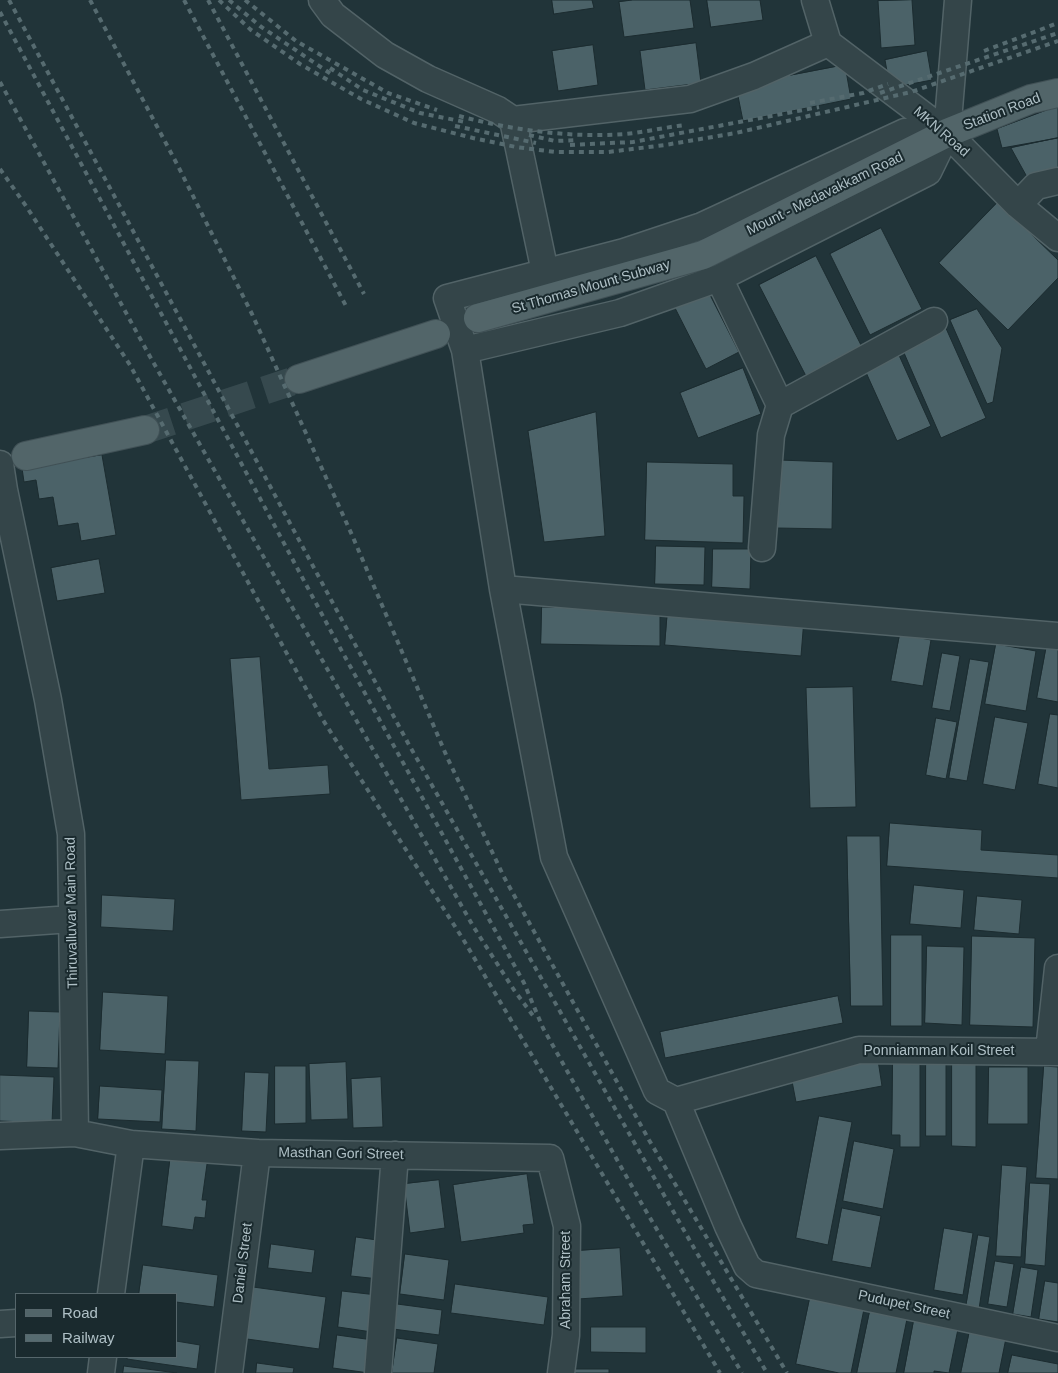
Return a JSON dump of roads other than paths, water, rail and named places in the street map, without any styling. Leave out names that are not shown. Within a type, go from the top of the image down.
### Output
[{"type":"main road","name":"Station Road","points":[[947,133],[1030,99],[1058,92]]},
{"type":"main road","name":"Mount - Medavakkam Road","points":[[703,255],[947,133]]},
{"type":"main road","name":"St Thomas Mount Subway","points":[[478,318],[703,255]]},
{"type":"main road","points":[[299,379],[436,334]]},
{"type":"main road","points":[[26,456],[146,430]]},
{"type":"street","points":[[322,0],[333,15],[384,55],[428,79],[505,115],[690,100],[754,76],[828,44],[815,0]]},
{"type":"street","points":[[465,350],[620,313],[718,278],[928,172],[947,133],[958,0]]},
{"type":"street","name":"MKN Road","points":[[828,44],[947,133],[1018,205],[1058,238]]},
{"type":"street","points":[[505,115],[545,272]]},
{"type":"street","points":[[676,1101],[657,1091],[554,857],[503,589],[465,350],[447,298],[624,252],[702,226],[905,132],[947,133]]},
{"type":"street","points":[[1018,205],[1036,186],[1058,181]]},
{"type":"street","points":[[718,278],[780,405],[771,435],[762,548]]},
{"type":"street","points":[[780,405],[934,321]]},
{"type":"street","name":"Thiruvalluvar Main Road","points":[[0,464],[2,490],[48,700],[71,834],[75,1134]]},
{"type":"street","points":[[503,589],[1058,636]]},
{"type":"street","points":[[0,924],[71,919]]},
{"type":"street","points":[[1053,1051],[1058,968]]},
{"type":"street","name":"Ponniamman Koil Street","points":[[676,1101],[860,1050],[1053,1051]]},
{"type":"street","name":"Pudupet Street","points":[[676,1101],[728,1226],[746,1266],[751,1271],[766,1276],[1058,1338]]},
{"type":"street","points":[[0,1136],[75,1134],[131,1144],[111,1293]]},
{"type":"street","name":"Masthan Gori Street","points":[[131,1144],[258,1153],[550,1158]]},
{"type":"street","name":"Daniel Street","points":[[229,1373],[258,1153]]},
{"type":"street","points":[[378,1373],[395,1155]]},
{"type":"street","name":"Abraham Street","points":[[550,1158],[566,1226],[566,1335],[560,1373]]},
{"type":"street","points":[[0,1324],[15,1323]]},
{"type":"street","points":[[101,1373],[103,1358]]},
{"type":"tunnel","points":[[145,430],[299,379]]},
{"type":"railway","points":[[9,0],[408,743],[694,1248],[767,1373]]},
{"type":"railway","points":[[90,0],[178,166],[252,314],[352,535],[447,757],[504,877],[649,1140],[787,1373]]},
{"type":"railway","points":[[184,0],[346,306]]},
{"type":"railway","points":[[208,0],[364,294]]},
{"type":"railway","points":[[219,0],[251,30],[300,64],[361,99],[414,123],[516,147],[555,152],[608,152],[736,133],[911,92],[1058,41]]},
{"type":"railway","points":[[229,0],[260,26],[334,76]]},
{"type":"railway","points":[[245,0],[296,41],[388,93],[437,110]]},
{"type":"railway","points":[[0,12],[333,635],[524,983],[543,1028],[643,1206],[742,1373]]},
{"type":"railway","points":[[984,51],[1058,23]]},
{"type":"railway","points":[[880,93],[1058,33]]},
{"type":"railway","points":[[330,68],[363,90],[420,113],[465,122]]},
{"type":"railway","points":[[0,82],[148,353],[473,926],[514,990],[534,1017]]},
{"type":"railway","points":[[810,103],[863,93],[888,84]]},
{"type":"railway","points":[[570,145],[633,142],[819,107]]},
{"type":"railway","points":[[459,116],[520,129],[583,135],[625,134],[686,125]]},
{"type":"railway","points":[[455,126],[536,143]]},
{"type":"railway","points":[[529,135],[555,141],[578,140]]},
{"type":"railway","points":[[0,169],[130,365],[323,720],[463,939],[720,1373]]}]
